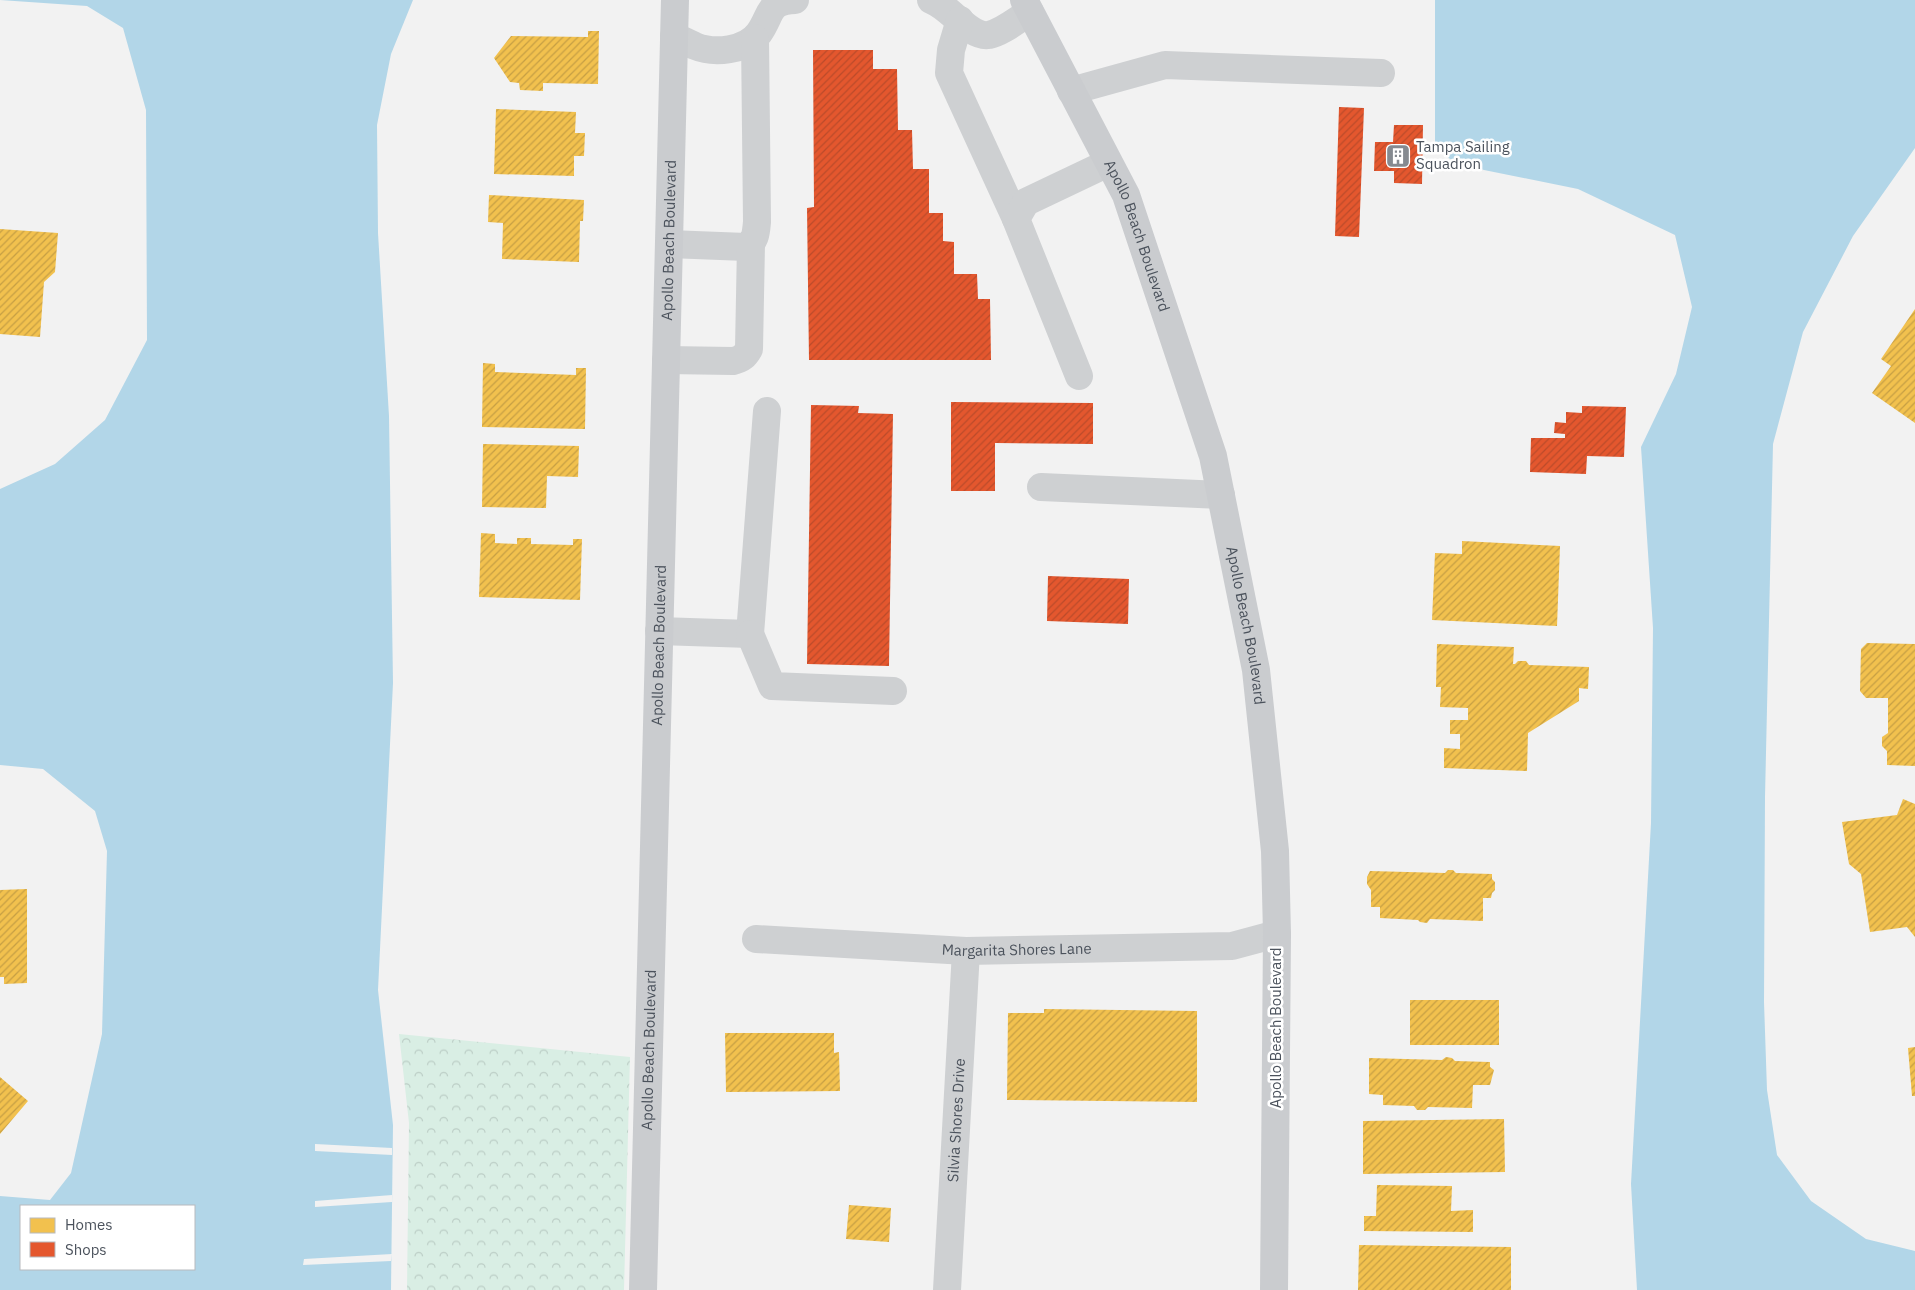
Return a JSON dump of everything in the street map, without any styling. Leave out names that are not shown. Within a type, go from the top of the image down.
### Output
[{"type":"main road","name":"Apollo Beach Boulevard","points":[[643,1290],[675,0]]},
{"type":"main road","name":"Apollo Beach Boulevard","points":[[1027,6],[1126,195],[1213,456],[1256,670],[1275,851],[1277,934],[1274,1290]]},
{"type":"street","points":[[674,36],[710,50],[728,49],[744,44],[758,35],[768,13],[775,5],[784,0],[795,0]]},
{"type":"street","points":[[931,0],[945,7],[973,32],[989,35],[1027,6]]},
{"type":"street","points":[[960,20],[951,50],[949,73],[1016,219],[1079,376]]},
{"type":"street","points":[[669,244],[746,247],[756,234],[754,38]]},
{"type":"street","points":[[1071,91],[1165,65],[1380,73]]},
{"type":"street","points":[[1016,219],[1026,202],[1108,163]]},
{"type":"street","points":[[666,360],[733,361],[741,360],[746,355],[749,349],[750,244]]},
{"type":"street","points":[[767,411],[750,634],[772,686],[892,691]]},
{"type":"street","points":[[1041,487],[1221,495]]},
{"type":"street","points":[[659,631],[750,634]]},
{"type":"street","name":"Margarita Shores Lane","points":[[756,939],[966,951],[1232,946],[1277,934]]},
{"type":"street","name":"Silvia Shores Drive","points":[[947,1290],[966,951]]},
{"type":"green space","points":[[399,1034],[630,1057],[624,1290],[407,1290],[409,1123]]},
{"type":"water","points":[[0,0],[413,0],[391,54],[377,125],[378,233],[389,416],[393,683],[378,990],[393,1125],[391,1290],[0,1290],[0,1196],[50,1200],[71,1173],[102,1034],[107,851],[95,811],[43,769],[0,765],[0,489],[55,464],[105,420],[147,340],[146,110],[123,28],[87,6]]},
{"type":"water","points":[[1435,0],[1915,0],[1915,148],[1853,236],[1803,332],[1773,444],[1765,797],[1764,1002],[1767,1090],[1777,1155],[1811,1201],[1866,1239],[1915,1251],[1915,1290],[1637,1290],[1631,1184],[1651,823],[1653,628],[1641,447],[1676,374],[1692,307],[1675,235],[1578,189],[1484,170],[1450,159],[1435,144]]},
{"type":"pier","points":[[315,1144],[392,1148],[392,1155],[315,1151]]},
{"type":"pier","points":[[392,1195],[392,1202],[315,1207],[315,1201]]},
{"type":"pier","points":[[392,1254],[391,1261],[303,1265],[304,1259]]},
{"type":"building: Homes","points":[[588,31],[599,31],[598,84],[543,83],[543,91],[520,90],[519,83],[510,82],[494,58],[511,36],[588,37]]},
{"type":"building: Homes","points":[[496,109],[576,112],[575,133],[585,133],[584,156],[574,156],[574,176],[494,174]]},
{"type":"building: Homes","points":[[489,195],[584,200],[583,221],[580,221],[579,262],[502,259],[503,223],[488,222]]},
{"type":"building: Homes","points":[[0,229],[58,233],[55,272],[44,282],[40,337],[0,334]]},
{"type":"building: Homes","points":[[1915,309],[1915,423],[1872,393],[1891,366],[1881,359]]},
{"type":"building: Homes","points":[[483,363],[495,364],[495,372],[576,375],[576,368],[586,368],[585,429],[482,427]]},
{"type":"building: Homes","points":[[483,444],[579,446],[578,477],[547,476],[546,508],[482,507]]},
{"type":"building: Homes","points":[[481,533],[495,534],[495,543],[517,544],[517,538],[531,538],[531,544],[573,545],[573,539],[582,539],[580,600],[479,597]]},
{"type":"building: Homes","points":[[1462,541],[1560,546],[1557,626],[1432,620],[1435,553],[1462,554]]},
{"type":"building: Homes","points":[[1867,643],[1915,644],[1915,766],[1887,765],[1887,751],[1882,746],[1882,737],[1888,733],[1888,698],[1866,698],[1860,691],[1861,649]]},
{"type":"building: Homes","points":[[1437,644],[1514,647],[1513,664],[1518,661],[1526,661],[1529,665],[1589,667],[1588,689],[1579,688],[1579,701],[1528,733],[1527,771],[1444,768],[1444,748],[1460,749],[1460,734],[1450,734],[1450,720],[1468,720],[1468,708],[1440,707],[1441,687],[1436,687]]},
{"type":"building: Homes","points":[[1903,799],[1915,804],[1915,937],[1907,927],[1870,932],[1861,874],[1849,864],[1842,822],[1897,815]]},
{"type":"building: Homes","points":[[1448,870],[1453,870],[1456,873],[1492,874],[1495,890],[1491,898],[1483,898],[1483,921],[1430,919],[1427,923],[1418,920],[1380,918],[1380,907],[1371,907],[1371,890],[1367,884],[1367,877],[1370,871],[1445,873]]},
{"type":"building: Homes","points":[[27,889],[27,983],[4,984],[4,977],[0,977],[0,890]]},
{"type":"building: Homes","points":[[1410,1000],[1499,1000],[1499,1045],[1410,1045]]},
{"type":"building: Homes","points":[[1044,1009],[1197,1011],[1197,1102],[1007,1100],[1008,1013],[1044,1013]]},
{"type":"building: Homes","points":[[725,1033],[834,1033],[834,1053],[839,1052],[840,1091],[726,1092]]},
{"type":"building: Homes","points":[[1915,1047],[1915,1096],[1912,1096],[1908,1048]]},
{"type":"building: Homes","points":[[1446,1057],[1452,1058],[1455,1061],[1490,1062],[1490,1067],[1494,1070],[1490,1085],[1473,1085],[1472,1108],[1428,1107],[1425,1110],[1417,1110],[1414,1106],[1383,1105],[1383,1095],[1369,1094],[1369,1058],[1442,1060]]},
{"type":"building: Homes","points":[[0,1077],[28,1101],[0,1134]]},
{"type":"building: Homes","points":[[1504,1119],[1505,1172],[1363,1174],[1363,1121]]},
{"type":"building: Homes","points":[[1377,1185],[1452,1186],[1451,1211],[1473,1210],[1473,1232],[1364,1231],[1364,1216],[1376,1216]]},
{"type":"building: Homes","points":[[849,1205],[891,1208],[889,1242],[846,1239]]},
{"type":"building: Homes","points":[[1359,1245],[1511,1247],[1511,1290],[1358,1290]]},
{"type":"building: Shops","points":[[813,50],[873,50],[873,69],[897,69],[898,130],[912,130],[913,169],[929,169],[929,213],[943,213],[943,241],[954,242],[954,274],[977,274],[978,299],[990,299],[991,360],[809,360],[807,208],[814,207]]},
{"type":"building: Shops","points":[[1339,107],[1364,108],[1359,237],[1335,236]]},
{"type":"building: Shops","name":"Tampa Sailing Squadron","points":[[1394,125],[1423,125],[1422,184],[1394,183],[1394,171],[1374,171],[1375,142],[1393,142]]},
{"type":"building: Shops","points":[[951,402],[1093,403],[1093,444],[995,443],[995,491],[951,491]]},
{"type":"building: Shops","points":[[811,405],[859,406],[858,413],[893,414],[889,666],[807,664]]},
{"type":"building: Shops","points":[[1582,406],[1626,407],[1624,457],[1587,456],[1586,474],[1530,472],[1531,438],[1565,438],[1565,434],[1554,433],[1555,422],[1566,423],[1566,412],[1582,413]]},
{"type":"building: Shops","points":[[1048,576],[1129,579],[1128,624],[1047,621]]},
{"type":"place","name":"Tampa Sailing Squadron","points":[[1398,156]]}]
